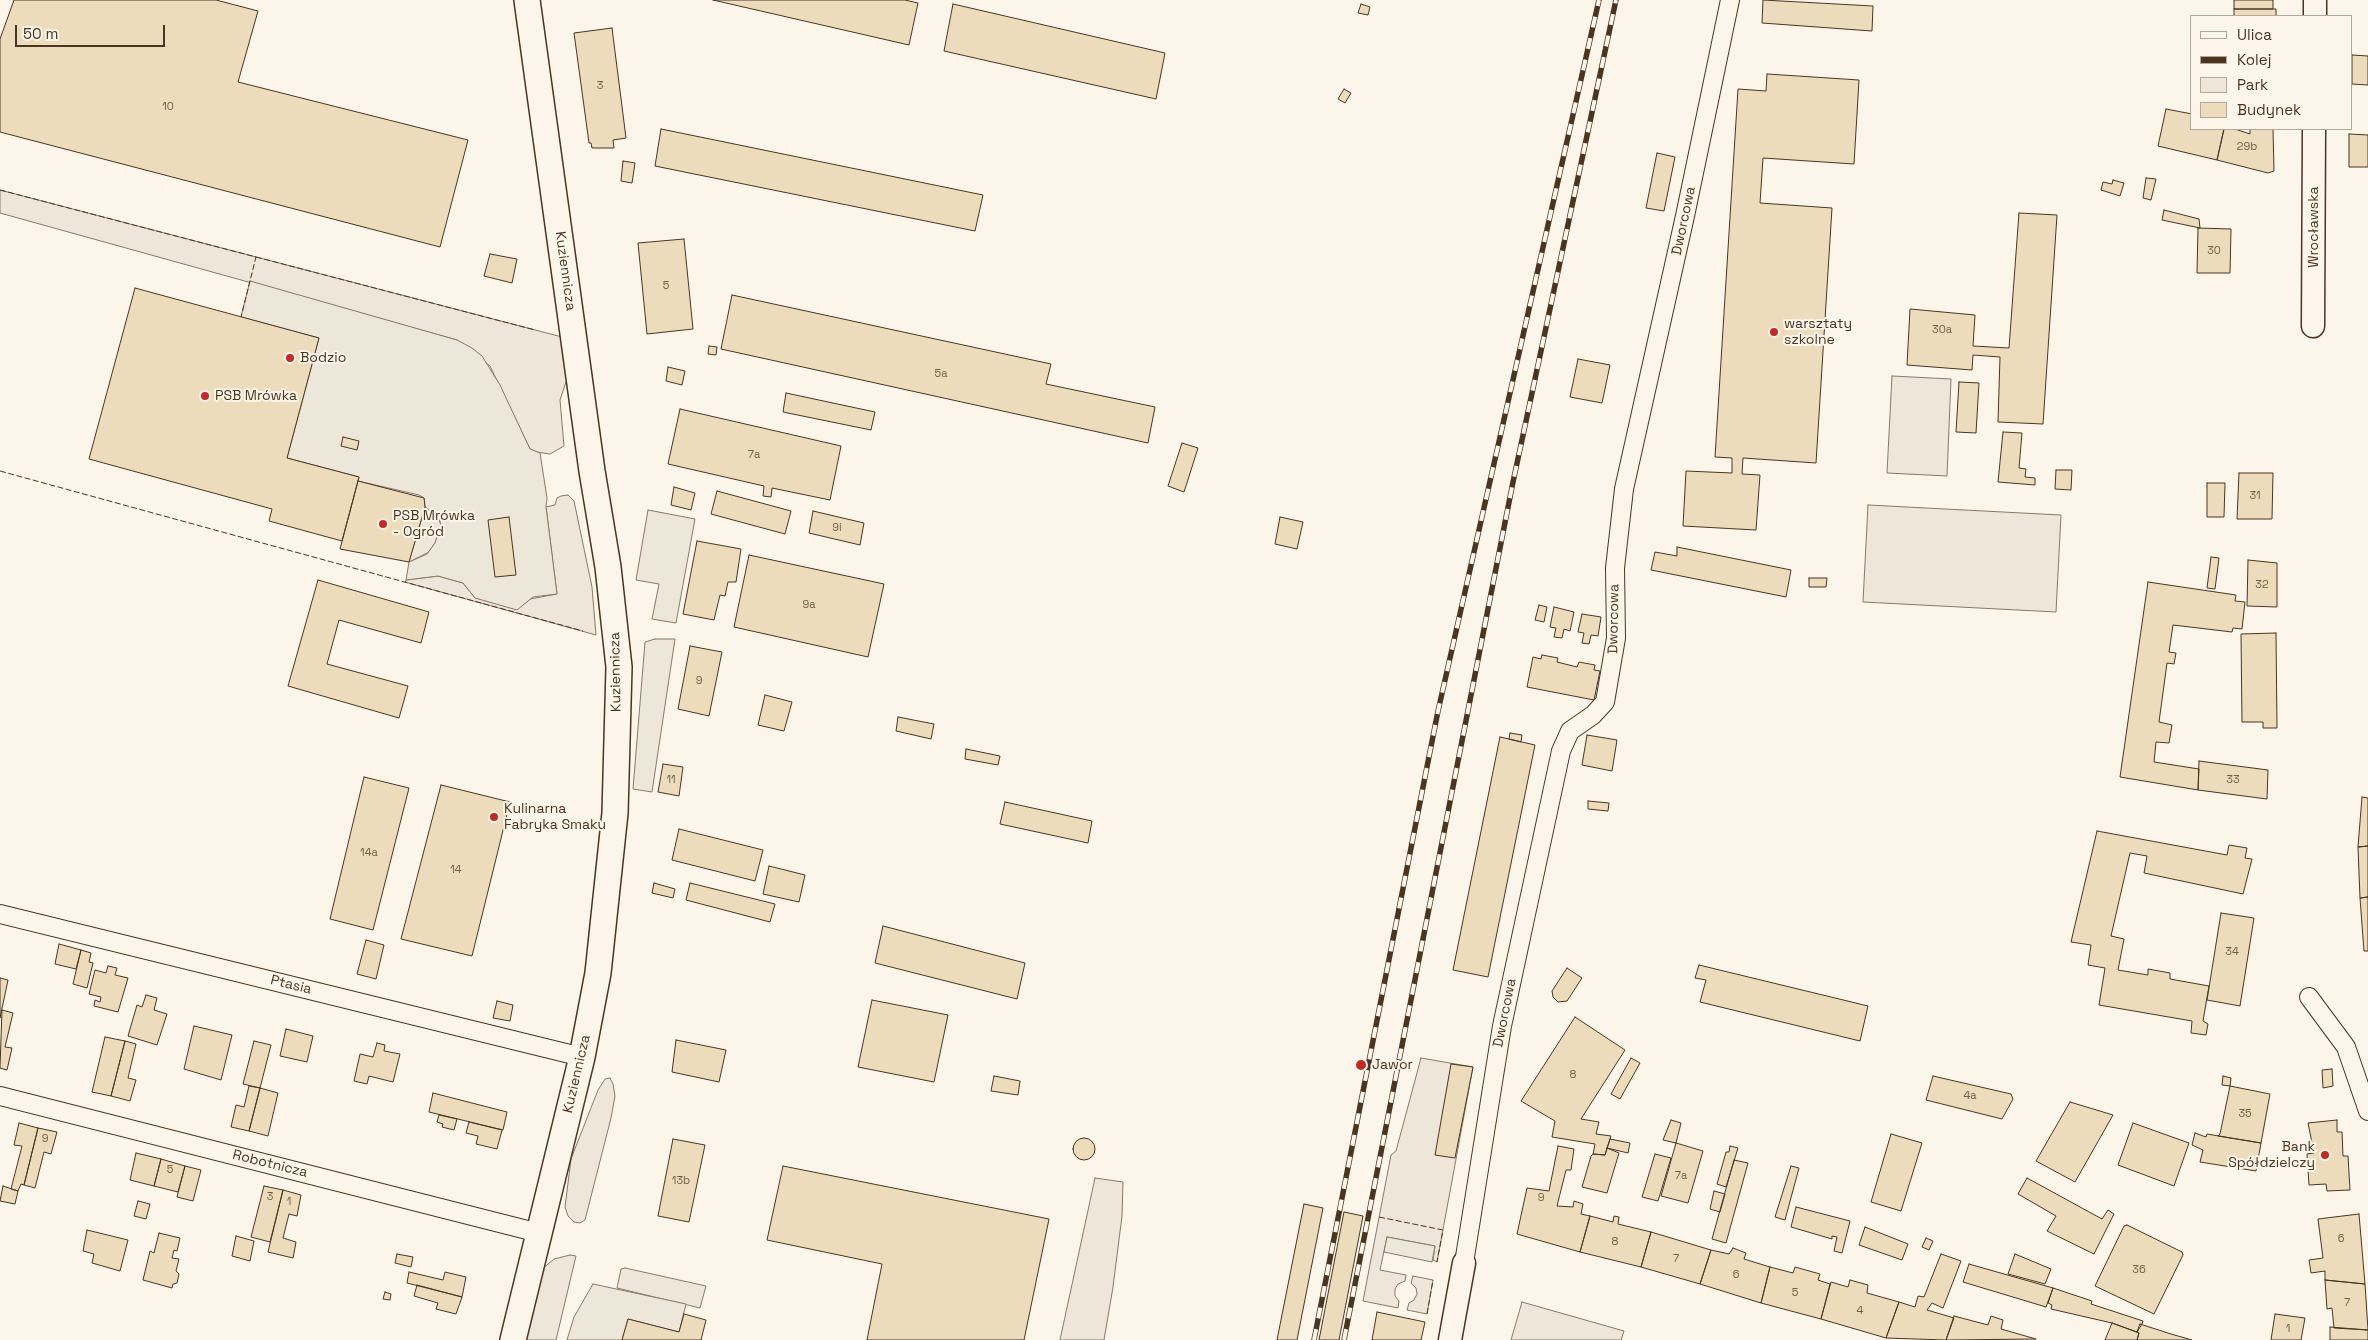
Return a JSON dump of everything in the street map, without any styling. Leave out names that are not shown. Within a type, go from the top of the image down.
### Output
[{"type":"main road","name":"Kuziennicza","points":[[512,1340],[582,1057],[598,973],[615,813],[618,667],[608,568],[592,471],[527,0]]},
{"type":"street","name":"Dworcowa","points":[[1450,1340],[1502,1026],[1561,750],[1570,731],[1593,715],[1605,702],[1616,638],[1615,568],[1624,489],[1685,216],[1730,0]]},
{"type":"street","points":[[2315,0],[2315,15]]},
{"type":"street","name":"Wrocławska","points":[[2313,326],[2314,130]]},
{"type":"street","name":"Ptasia","points":[[0,914],[582,1057]]},
{"type":"street","points":[[2309,997],[2346,1047],[2368,1111]]},
{"type":"street","name":"Robotnicza","points":[[0,1096],[539,1233]]},
{"type":"green space","points":[[0,190],[562,337],[567,379],[560,400],[564,446],[550,454],[530,449],[490,366],[457,340],[0,213]]},
{"type":"green space","points":[[1892,376],[1951,379],[1947,476],[1887,473]]},
{"type":"green space","points":[[568,495],[574,501],[592,587],[596,635],[405,582],[406,580],[438,576],[463,583],[475,598],[530,599],[557,594],[546,507],[555,505],[557,498]]},
{"type":"green space","points":[[1868,505],[2061,515],[2056,612],[1863,602]]},
{"type":"green space","points":[[425,507],[436,512],[441,525],[435,543],[429,552],[409,562]]},
{"type":"green space","points":[[1421,1058],[1473,1067],[1437,1262],[1433,1260],[1435,1246],[1387,1237],[1380,1270],[1406,1275],[1405,1281],[1398,1284],[1395,1289],[1395,1296],[1399,1301],[1398,1308],[1363,1301],[1391,1155],[1396,1151]]},
{"type":"green space","points":[[610,1078],[615,1096],[611,1118],[585,1220],[580,1223],[574,1222],[568,1216],[565,1207],[571,1159],[598,1090],[605,1079]]},
{"type":"green space","points":[[1095,1178],[1123,1182],[1122,1216],[1104,1340],[1060,1340]]},
{"type":"green space","points":[[570,1255],[576,1256],[556,1340],[523,1340],[542,1269],[554,1259]]},
{"type":"green space","points":[[625,1268],[706,1286],[700,1308],[617,1288],[621,1269]]},
{"type":"green space","points":[[1413,1276],[1433,1280],[1427,1314],[1407,1310],[1409,1303],[1414,1300],[1417,1294],[1416,1288],[1411,1283]]},
{"type":"green space","points":[[1522,1302],[1624,1331],[1621,1340],[1511,1340]]},
{"type":"shaded area","points":[[250,281],[457,340],[482,356],[500,385],[530,449],[540,453],[547,498],[546,507],[557,594],[533,597],[517,610],[475,598],[463,583],[438,576],[406,580],[409,562],[427,554],[435,543],[441,525],[438,515],[425,507],[424,498],[419,495],[358,481],[359,477],[287,458],[319,338],[241,317]]},
{"type":"shaded area","points":[[648,510],[695,519],[676,623],[652,619],[659,584],[636,580]]},
{"type":"shaded area","points":[[655,639],[675,639],[652,792],[633,789],[645,642]]},
{"type":"shaded area","points":[[1387,1237],[1435,1246],[1432,1262],[1384,1252]]},
{"type":"shaded area","points":[[593,1284],[686,1304],[679,1332],[628,1319],[622,1340],[567,1340],[574,1317]]},
{"type":"building","points":[[14,0],[216,0],[258,11],[238,82],[468,140],[440,247],[0,132],[0,39]]},
{"type":"building","points":[[713,0],[905,0],[918,3],[909,45]]},
{"type":"building","points":[[1763,0],[1873,6],[1872,31],[1762,23]]},
{"type":"building","points":[[2234,0],[2273,0],[2273,9],[2234,9]]},
{"type":"building","points":[[953,4],[1165,53],[1156,99],[944,51]]},
{"type":"building","points":[[1361,4],[1370,7],[1368,15],[1358,13]]},
{"type":"building","points":[[2234,9],[2276,9],[2276,15],[2234,15]]},
{"type":"building","points":[[612,28],[626,138],[613,140],[614,148],[592,148],[591,143],[589,143],[574,33]]},
{"type":"building","points":[[2353,55],[2368,56],[2368,85],[2353,84]]},
{"type":"building","name":"warsztaty szkolne","points":[[1767,74],[1859,80],[1854,164],[1763,158],[1760,203],[1832,208],[1816,463],[1743,458],[1742,474],[1760,475],[1756,530],[1683,526],[1686,471],[1732,473],[1732,458],[1715,457],[1738,89],[1766,91]]},
{"type":"building","points":[[1344,89],[1351,93],[1345,103],[1338,99]]},
{"type":"building","points":[[2166,109],[2190,114],[2190,130],[2224,130],[2217,160],[2158,146]]},
{"type":"building","points":[[661,129],[983,195],[975,231],[655,166]]},
{"type":"building","points":[[2224,130],[2238,130],[2250,134],[2250,130],[2273,130],[2274,171],[2268,173],[2217,160]]},
{"type":"building","points":[[2349,134],[2368,135],[2368,167],[2349,167]]},
{"type":"building","points":[[1657,153],[1675,157],[1664,211],[1646,208]]},
{"type":"building","points":[[623,161],[635,163],[632,183],[621,181]]},
{"type":"building","points":[[2146,178],[2156,179],[2151,200],[2143,198]]},
{"type":"building","points":[[2113,180],[2124,183],[2120,196],[2101,190],[2103,182],[2112,184]]},
{"type":"building","points":[[2164,210],[2199,219],[2200,228],[2162,220]]},
{"type":"building","points":[[2019,213],[2057,215],[2043,424],[1998,422],[2000,357],[1973,355],[1972,370],[1907,365],[1910,309],[1975,315],[1973,346],[2009,348]]},
{"type":"building","points":[[2198,228],[2231,229],[2230,273],[2197,273]]},
{"type":"building","points":[[684,239],[693,329],[647,334],[638,243]]},
{"type":"building","points":[[490,254],[517,259],[512,283],[484,276]]},
{"type":"building","name":"PSB Mrówka","points":[[135,288],[319,338],[287,458],[359,477],[342,541],[269,521],[272,509],[89,459]]},
{"type":"building","points":[[732,295],[1051,364],[1046,384],[1155,407],[1148,443],[721,349]]},
{"type":"building","points":[[709,346],[717,347],[716,355],[708,354]]},
{"type":"building","points":[[1578,359],[1610,365],[1602,403],[1570,397]]},
{"type":"building","points":[[668,367],[685,371],[682,385],[666,381]]},
{"type":"building","points":[[1959,382],[1979,383],[1976,433],[1956,432]]},
{"type":"building","points":[[786,393],[875,412],[871,430],[783,412]]},
{"type":"building","points":[[680,409],[841,446],[830,500],[772,488],[771,497],[763,496],[764,486],[668,464]]},
{"type":"building","points":[[2003,432],[2022,433],[2019,468],[2026,469],[2025,477],[2035,478],[2035,485],[1998,482]]},
{"type":"building","points":[[343,437],[359,441],[357,450],[341,446]]},
{"type":"building","points":[[1182,443],[1198,448],[1184,492],[1168,486]]},
{"type":"building","points":[[2056,470],[2072,470],[2071,490],[2055,489]]},
{"type":"building","points":[[2239,473],[2273,473],[2272,519],[2237,519]]},
{"type":"building","name":"PSB Mrówka - Ogród","points":[[358,481],[424,498],[425,507],[409,562],[340,549]]},
{"type":"building","points":[[2207,483],[2225,483],[2224,517],[2207,517]]},
{"type":"building","points":[[674,487],[695,493],[691,510],[671,505]]},
{"type":"building","points":[[717,491],[791,511],[785,534],[711,514]]},
{"type":"building","points":[[813,511],[864,523],[860,545],[809,533]]},
{"type":"building","points":[[509,517],[516,575],[495,577],[488,520]]},
{"type":"building","points":[[1280,517],[1303,522],[1297,549],[1275,544]]},
{"type":"building","points":[[697,541],[741,549],[736,582],[728,582],[725,596],[720,595],[714,620],[683,614]]},
{"type":"building","points":[[1677,547],[1791,570],[1786,597],[1651,570],[1655,552],[1677,556]]},
{"type":"building","points":[[749,555],[884,584],[868,657],[734,627]]},
{"type":"building","points":[[2211,557],[2219,558],[2215,589],[2207,588]]},
{"type":"building","points":[[2248,560],[2277,563],[2277,607],[2247,606]]},
{"type":"building","points":[[1809,578],[1827,578],[1826,587],[1809,587]]},
{"type":"building","points":[[318,580],[429,612],[421,643],[339,620],[327,664],[408,686],[399,718],[288,686]]},
{"type":"building","points":[[2148,582],[2236,595],[2235,601],[2245,602],[2242,629],[2233,628],[2232,632],[2173,625],[2169,652],[2176,653],[2174,664],[2167,663],[2159,722],[2172,725],[2169,743],[2156,742],[2154,762],[2199,769],[2198,790],[2120,777]]},
{"type":"building","points":[[1539,605],[1547,607],[1544,622],[1535,620]]},
{"type":"building","points":[[1554,607],[1574,612],[1570,631],[1564,629],[1562,638],[1554,637],[1556,628],[1550,627]]},
{"type":"building","points":[[1582,614],[1601,617],[1598,636],[1591,635],[1589,644],[1582,643],[1584,633],[1578,632]]},
{"type":"building","points":[[2276,633],[2277,728],[2263,728],[2263,722],[2242,722],[2241,634]]},
{"type":"building","points":[[690,646],[722,652],[709,716],[678,709]]},
{"type":"building","points":[[1542,655],[1558,658],[1557,662],[1577,667],[1579,662],[1595,665],[1594,670],[1600,671],[1594,700],[1527,687],[1533,657],[1541,659]]},
{"type":"building","points":[[765,695],[792,702],[784,731],[758,725]]},
{"type":"building","points":[[898,717],[934,724],[931,739],[896,731]]},
{"type":"building","points":[[1510,733],[1522,735],[1521,742],[1509,739]]},
{"type":"building","points":[[1587,735],[1617,740],[1612,771],[1582,765]]},
{"type":"building","points":[[1500,737],[1535,745],[1488,977],[1453,970]]},
{"type":"building","points":[[966,749],[1000,756],[998,765],[965,759]]},
{"type":"building","points":[[2199,761],[2268,770],[2267,799],[2198,790]]},
{"type":"building","points":[[663,764],[683,767],[679,796],[658,792]]},
{"type":"building","points":[[364,777],[409,788],[373,930],[330,919]]},
{"type":"building","points":[[441,785],[510,802],[472,956],[401,939]]},
{"type":"building","points":[[2362,797],[2368,798],[2368,846],[2358,847]]},
{"type":"building","points":[[1588,801],[1609,803],[1608,811],[1588,809]]},
{"type":"building","points":[[1005,802],[1092,821],[1088,843],[1000,824]]},
{"type":"building","points":[[679,829],[763,850],[755,881],[672,860]]},
{"type":"building","points":[[2097,831],[2227,855],[2229,845],[2247,848],[2245,858],[2252,859],[2243,894],[2144,873],[2147,856],[2130,853],[2111,936],[2124,939],[2118,970],[2148,975],[2148,969],[2170,973],[2170,979],[2209,986],[2203,1021],[2208,1024],[2206,1035],[2191,1033],[2192,1021],[2099,1005],[2105,968],[2088,965],[2091,945],[2071,942]]},
{"type":"building","points":[[2368,846],[2368,897],[2360,898],[2358,847]]},
{"type":"building","points":[[769,866],[805,875],[799,902],[763,894]]},
{"type":"building","points":[[654,883],[675,889],[673,898],[652,893]]},
{"type":"building","points":[[690,883],[775,904],[770,922],[686,900]]},
{"type":"building","points":[[2368,897],[2368,951],[2364,951],[2360,898]]},
{"type":"building","points":[[2221,913],[2254,918],[2240,1006],[2207,1000]]},
{"type":"building","points":[[883,926],[1025,963],[1017,999],[875,963]]},
{"type":"building","points":[[366,940],[384,945],[376,979],[357,974]]},
{"type":"building","points":[[59,944],[81,950],[76,969],[55,964]]},
{"type":"building","points":[[81,950],[91,953],[89,962],[93,963],[87,988],[73,984]]},
{"type":"building","points":[[1699,965],[1868,1006],[1860,1041],[1700,1002],[1706,980],[1695,978]]},
{"type":"building","points":[[108,966],[117,968],[115,975],[128,978],[118,1012],[94,1006],[95,1000],[100,1002],[101,997],[89,994],[95,970],[106,973]]},
{"type":"building","points":[[1567,968],[1582,978],[1567,1001],[1558,1002],[1553,997],[1552,991]]},
{"type":"building","points":[[0,978],[8,980],[0,1018]]},
{"type":"building","points":[[146,995],[157,998],[154,1010],[167,1014],[157,1045],[128,1036],[137,1005],[142,1007]]},
{"type":"building","points":[[872,1000],[948,1015],[934,1082],[858,1067]]},
{"type":"building","points":[[497,1001],[513,1005],[510,1021],[493,1018]]},
{"type":"building","points":[[2,1010],[13,1013],[5,1047],[12,1048],[7,1070],[0,1068]]},
{"type":"building","points":[[1575,1017],[1625,1050],[1581,1119],[1599,1122],[1596,1134],[1611,1136],[1605,1155],[1593,1154],[1595,1144],[1552,1137],[1555,1121],[1521,1101]]},
{"type":"building","points":[[194,1026],[232,1035],[221,1080],[184,1069]]},
{"type":"building","points":[[286,1029],[313,1036],[307,1062],[280,1056]]},
{"type":"building","points":[[105,1037],[125,1041],[111,1096],[92,1092]]},
{"type":"building","points":[[676,1040],[726,1050],[719,1082],[672,1072]]},
{"type":"building","points":[[125,1041],[136,1044],[128,1078],[136,1080],[130,1101],[111,1096]]},
{"type":"building","points":[[254,1041],[271,1045],[260,1088],[243,1084]]},
{"type":"building","points":[[377,1043],[385,1045],[384,1051],[400,1054],[393,1082],[369,1076],[367,1084],[354,1081],[360,1054],[373,1057]]},
{"type":"building","points":[[1631,1058],[1640,1063],[1620,1099],[1611,1094]]},
{"type":"building","points":[[1451,1064],[1473,1067],[1455,1158],[1435,1155]]},
{"type":"building","points":[[2332,1069],[2333,1086],[2323,1088],[2322,1070]]},
{"type":"building","points":[[994,1076],[1020,1081],[1018,1095],[991,1091]]},
{"type":"building","points":[[1933,1076],[2011,1094],[2013,1099],[2002,1119],[1926,1100]]},
{"type":"building","points":[[2223,1076],[2231,1078],[2230,1086],[2222,1085]]},
{"type":"building","points":[[249,1086],[260,1088],[249,1131],[231,1127],[236,1105],[244,1107]]},
{"type":"building","points":[[2230,1086],[2270,1094],[2261,1143],[2218,1136]]},
{"type":"building","points":[[260,1088],[278,1093],[268,1136],[249,1131]]},
{"type":"building","points":[[433,1093],[507,1112],[503,1130],[429,1112]]},
{"type":"building","points":[[2070,1102],[2113,1115],[2075,1182],[2036,1161]]},
{"type":"building","points":[[439,1115],[457,1119],[454,1130],[442,1127],[443,1124],[437,1122]]},
{"type":"building","points":[[1671,1120],[1681,1123],[1676,1143],[1663,1140]]},
{"type":"building","name":"Bank Spółdzielczy","points":[[2337,1120],[2337,1132],[2342,1132],[2343,1156],[2348,1156],[2350,1190],[2327,1191],[2326,1184],[2309,1185],[2307,1154],[2314,1153],[2308,1123]]},
{"type":"building","points":[[469,1122],[502,1130],[497,1149],[476,1144],[478,1136],[466,1133]]},
{"type":"building","points":[[19,1123],[38,1128],[24,1185],[21,1184],[18,1191],[11,1189],[22,1146],[14,1145]]},
{"type":"building","points":[[2133,1123],[2189,1143],[2174,1186],[2118,1165]]},
{"type":"building","points":[[38,1128],[57,1132],[51,1154],[44,1152],[35,1188],[24,1185]]},
{"type":"building","points":[[2195,1133],[2206,1137],[2207,1134],[2261,1143],[2256,1171],[2200,1162],[2203,1150],[2192,1145]]},
{"type":"building","points":[[1891,1134],[1922,1143],[1901,1211],[1871,1202]]},
{"type":"building","points":[[1084,1138],[1092,1141],[1095,1149],[1092,1157],[1084,1160],[1076,1157],[1073,1149],[1076,1141]]},
{"type":"building","points":[[673,1139],[705,1145],[689,1222],[658,1216]]},
{"type":"building","points":[[1610,1139],[1630,1143],[1628,1153],[1607,1148]]},
{"type":"building","points":[[1676,1143],[1703,1151],[1688,1203],[1661,1196]]},
{"type":"building","points":[[1558,1146],[1574,1149],[1571,1170],[1566,1170],[1557,1206],[1573,1207],[1574,1201],[1583,1204],[1581,1214],[1590,1216],[1580,1252],[1517,1234],[1527,1188],[1549,1191]]},
{"type":"building","points":[[1730,1146],[1738,1148],[1726,1187],[1717,1184],[1726,1152],[1729,1152]]},
{"type":"building","points":[[1607,1148],[1619,1153],[1607,1193],[1582,1187],[1591,1156],[1593,1154],[1605,1155]]},
{"type":"building","points":[[136,1153],[161,1159],[154,1186],[130,1180]]},
{"type":"building","points":[[1655,1154],[1671,1158],[1658,1201],[1642,1197]]},
{"type":"building","points":[[161,1159],[185,1166],[178,1192],[154,1186]]},
{"type":"building","points":[[1734,1160],[1748,1163],[1726,1243],[1712,1239]]},
{"type":"building","points":[[185,1166],[201,1170],[193,1201],[177,1197]]},
{"type":"building","points":[[783,1166],[1049,1219],[1024,1340],[867,1340],[882,1264],[767,1240]]},
{"type":"building","points":[[1791,1166],[1799,1168],[1785,1220],[1775,1217]]},
{"type":"building","points":[[2027,1178],[2102,1219],[2108,1210],[2114,1214],[2094,1254],[2047,1231],[2056,1216],[2018,1194]]},
{"type":"building","points":[[3,1186],[18,1191],[15,1204],[0,1201]]},
{"type":"building","points":[[264,1186],[283,1190],[270,1242],[251,1237]]},
{"type":"building","points":[[283,1190],[301,1195],[297,1216],[289,1214],[283,1238],[296,1242],[293,1258],[268,1252]]},
{"type":"building","points":[[1714,1191],[1725,1194],[1720,1212],[1710,1209]]},
{"type":"building","points":[[138,1201],[150,1204],[146,1219],[134,1216]]},
{"type":"building","points":[[1304,1204],[1323,1208],[1297,1340],[1277,1340]]},
{"type":"building","points":[[1796,1207],[1850,1221],[1842,1253],[1834,1251],[1837,1237],[1832,1236],[1832,1239],[1791,1227]]},
{"type":"building","points":[[1344,1212],[1363,1216],[1339,1340],[1319,1340]]},
{"type":"building","points":[[2359,1214],[2365,1284],[2325,1280],[2325,1271],[2311,1273],[2309,1260],[2323,1258],[2318,1219]]},
{"type":"building","points":[[1590,1216],[1613,1222],[1614,1216],[1619,1217],[1618,1224],[1651,1232],[1641,1267],[1580,1252]]},
{"type":"building","points":[[2127,1225],[2182,1252],[2183,1255],[2154,1314],[2095,1286],[2124,1226]]},
{"type":"building","points":[[1865,1227],[1908,1244],[1902,1260],[1859,1245]]},
{"type":"building","points":[[87,1230],[128,1240],[120,1271],[92,1263],[94,1254],[83,1251]]},
{"type":"building","points":[[1651,1232],[1711,1250],[1700,1284],[1641,1267]]},
{"type":"building","points":[[159,1233],[180,1238],[177,1251],[174,1250],[172,1258],[179,1259],[176,1271],[179,1274],[177,1283],[173,1284],[172,1288],[143,1280],[150,1251],[154,1253]]},
{"type":"building","points":[[236,1236],[254,1241],[250,1261],[232,1256]]},
{"type":"building","points":[[1926,1238],[1933,1241],[1929,1250],[1922,1247]]},
{"type":"building","points":[[1733,1248],[1746,1253],[1744,1259],[1770,1267],[1761,1303],[1700,1284],[1711,1250],[1729,1254]]},
{"type":"building","points":[[397,1254],[413,1257],[411,1267],[395,1263]]},
{"type":"building","points":[[1941,1254],[1961,1261],[1943,1308],[1932,1303],[1927,1310],[1954,1318],[1946,1340],[1886,1338],[1899,1302],[1915,1307],[1918,1296],[1924,1297]]},
{"type":"building","points":[[2015,1254],[2051,1269],[2045,1284],[2008,1274]]},
{"type":"building","points":[[1969,1264],[2053,1288],[2046,1307],[1963,1282]]},
{"type":"building","points":[[1770,1267],[1793,1273],[1795,1267],[1820,1274],[1818,1280],[1830,1284],[1821,1319],[1761,1303]]},
{"type":"building","points":[[409,1272],[443,1280],[445,1272],[466,1277],[462,1297],[407,1283]]},
{"type":"building","points":[[1850,1280],[1868,1285],[1867,1293],[1899,1302],[1886,1338],[1821,1319],[1831,1282],[1848,1287]]},
{"type":"building","points":[[2325,1280],[2365,1284],[2368,1330],[2334,1328],[2332,1308],[2327,1309]]},
{"type":"building","points":[[417,1285],[462,1297],[456,1314],[436,1309],[438,1303],[414,1296]]},
{"type":"building","points":[[2053,1288],[2092,1301],[2091,1304],[2143,1321],[2142,1324],[2137,1332],[2112,1323],[2051,1309],[2052,1305],[2048,1303]]},
{"type":"building","points":[[385,1292],[391,1294],[390,1300],[383,1299]]},
{"type":"building","points":[[1377,1312],[1425,1322],[1421,1340],[1372,1340]]},
{"type":"building","points":[[684,1314],[706,1320],[701,1340],[622,1340],[628,1319],[679,1332]]},
{"type":"building","points":[[2275,1314],[2305,1318],[2301,1340],[2271,1340]]},
{"type":"building","points":[[1954,1316],[1988,1325],[1991,1316],[2003,1320],[2001,1329],[2036,1339],[1946,1340]]},
{"type":"building","points":[[2112,1323],[2139,1333],[2137,1340],[2105,1340]]},
{"type":"building","points":[[2140,1324],[2171,1334],[2192,1340],[2137,1340]]},
{"type":"building","points":[[2330,1327],[2368,1330],[2368,1340],[2330,1340]]},
{"type":"railway","points":[[1314,1340],[1438,711],[1599,0]]},
{"type":"railway","points":[[1344,1340],[1513,482],[1616,0]]},
{"type":"fence","points":[[0,190],[256,257],[241,317]]},
{"type":"fence","points":[[256,257],[535,330]]},
{"type":"fence","points":[[0,471],[583,631]]},
{"type":"fence","points":[[1379,1217],[1443,1230],[1437,1262]]},
{"type":"fence","points":[[1427,1314],[1433,1280]]},
{"type":"place","name":"warsztaty szkolne","points":[[1774,332]]},
{"type":"place","name":"Bodzio","points":[[290,358]]},
{"type":"place","name":"PSB Mrówka","points":[[205,396]]},
{"type":"place","name":"PSB Mrówka - Ogród","points":[[383,524]]},
{"type":"place","name":"Kulinarna Fabryka Smaku","points":[[494,817]]},
{"type":"place","name":"Jawor","points":[[1361,1065]]},
{"type":"place","name":"Bank Spółdzielczy","points":[[2325,1155]]}]
